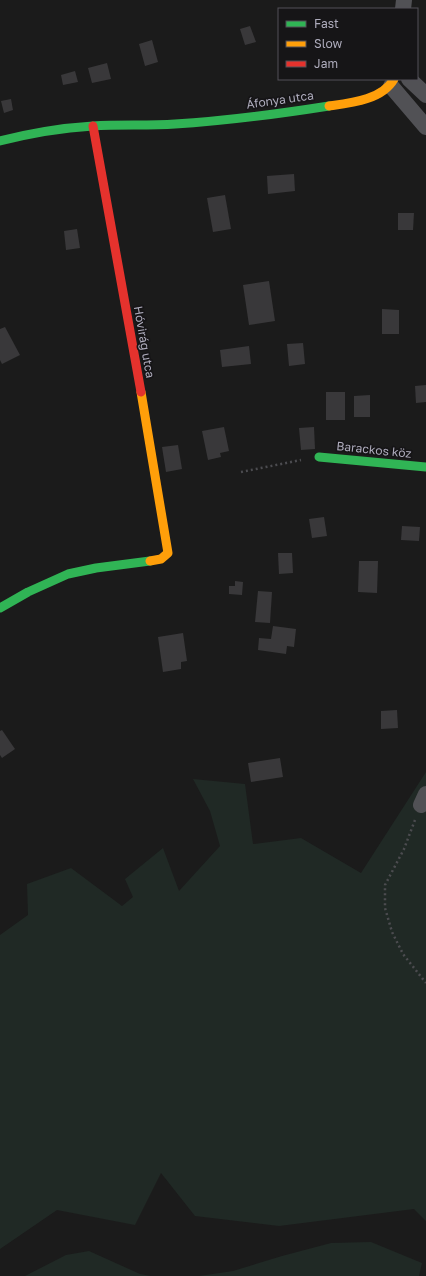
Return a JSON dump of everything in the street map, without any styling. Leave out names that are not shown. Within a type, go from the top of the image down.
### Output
[{"type":"street","points":[[410,80],[426,94]]},
{"type":"street","points":[[392,82],[426,127]]},
{"type":"street","name":"Áfonya utca","points":[[93,126],[161,125],[260,116],[354,102],[375,95],[392,82]]},
{"type":"street","points":[[0,141],[26,134],[57,129],[93,126]]},
{"type":"street","name":"Hóvirág utca","points":[[0,608],[28,592],[68,574],[96,568],[160,559],[168,552],[93,126]]},
{"type":"street","name":"Barackos köz","points":[[319,457],[426,467]]},
{"type":"path","points":[[242,472],[319,457]]},
{"type":"path","points":[[423,800],[404,849],[385,884],[385,908],[392,932],[404,954],[426,983]]},
{"type":"shaded area","points":[[426,772],[426,1221],[414,1209],[279,1226],[195,1216],[161,1173],[135,1225],[57,1210],[0,1249],[0,935],[28,915],[27,884],[71,868],[122,906],[133,897],[125,879],[163,848],[179,891],[220,846],[210,811],[193,779],[245,784],[253,844],[301,838],[361,873]]},
{"type":"shaded area","points":[[371,1242],[422,1263],[419,1276],[199,1276],[233,1271],[331,1243]]},
{"type":"shaded area","points":[[89,1251],[140,1274],[151,1276],[25,1276],[66,1255]]},
{"type":"building","points":[[250,26],[256,42],[245,45],[240,29]]},
{"type":"building","points":[[152,40],[158,62],[145,66],[139,44]]},
{"type":"building","points":[[107,63],[111,79],[92,83],[88,68]]},
{"type":"building","points":[[75,71],[78,82],[63,85],[61,75]]},
{"type":"building","points":[[11,99],[13,110],[4,113],[1,101]]},
{"type":"building","points":[[294,174],[295,191],[268,194],[267,176]]},
{"type":"building","points":[[225,195],[231,229],[213,232],[207,198]]},
{"type":"building","points":[[398,213],[414,213],[413,230],[398,230]]},
{"type":"building","points":[[77,229],[80,248],[66,250],[64,231]]},
{"type":"building","points":[[269,281],[275,321],[249,325],[243,285]]},
{"type":"building","points":[[382,309],[399,310],[399,334],[382,334]]},
{"type":"building","points":[[5,327],[20,355],[2,364],[0,360],[0,329]]},
{"type":"building","points":[[303,343],[305,364],[289,366],[287,344]]},
{"type":"building","points":[[249,346],[251,364],[222,367],[220,350]]},
{"type":"building","points":[[426,385],[426,402],[416,403],[415,386]]},
{"type":"building","points":[[326,392],[345,392],[345,420],[326,420]]},
{"type":"building","points":[[370,395],[370,417],[354,417],[354,396]]},
{"type":"building","points":[[224,427],[229,451],[220,453],[221,457],[208,460],[202,431]]},
{"type":"building","points":[[314,427],[315,449],[301,450],[299,428]]},
{"type":"building","points":[[178,445],[182,469],[166,472],[162,447]]},
{"type":"building","points":[[324,517],[327,536],[312,538],[309,519]]},
{"type":"building","points":[[402,526],[420,527],[419,541],[401,540]]},
{"type":"building","points":[[278,553],[292,553],[293,573],[279,574]]},
{"type":"building","points":[[359,561],[378,561],[377,593],[358,592]]},
{"type":"building","points":[[235,581],[243,582],[242,595],[229,594],[229,586],[235,586]]},
{"type":"building","points":[[258,591],[272,592],[270,623],[255,622]]},
{"type":"building","points":[[273,626],[296,629],[294,647],[287,646],[286,654],[258,650],[259,638],[271,639]]},
{"type":"building","points":[[183,633],[187,661],[181,662],[181,669],[163,672],[158,637]]},
{"type":"building","points":[[397,710],[398,728],[381,729],[381,711]]},
{"type":"building","points":[[2,730],[15,749],[2,758],[0,755],[0,731]]},
{"type":"building","points":[[280,758],[283,777],[251,782],[248,763]]},
{"type":"traffic: fast","points":[[0,141],[35,133],[69,128],[103,125],[165,125],[194,123],[252,117],[329,106]]},
{"type":"traffic: fast","points":[[319,457],[426,467]]},
{"type":"traffic: fast","points":[[0,608],[28,592],[68,574],[96,568],[150,561]]},
{"type":"traffic: slow","points":[[329,106],[356,102],[374,96],[382,92],[393,80]]},
{"type":"traffic: slow","points":[[141,392],[168,553],[161,559],[150,561]]},
{"type":"traffic: jam","points":[[93,126],[141,392]]}]
